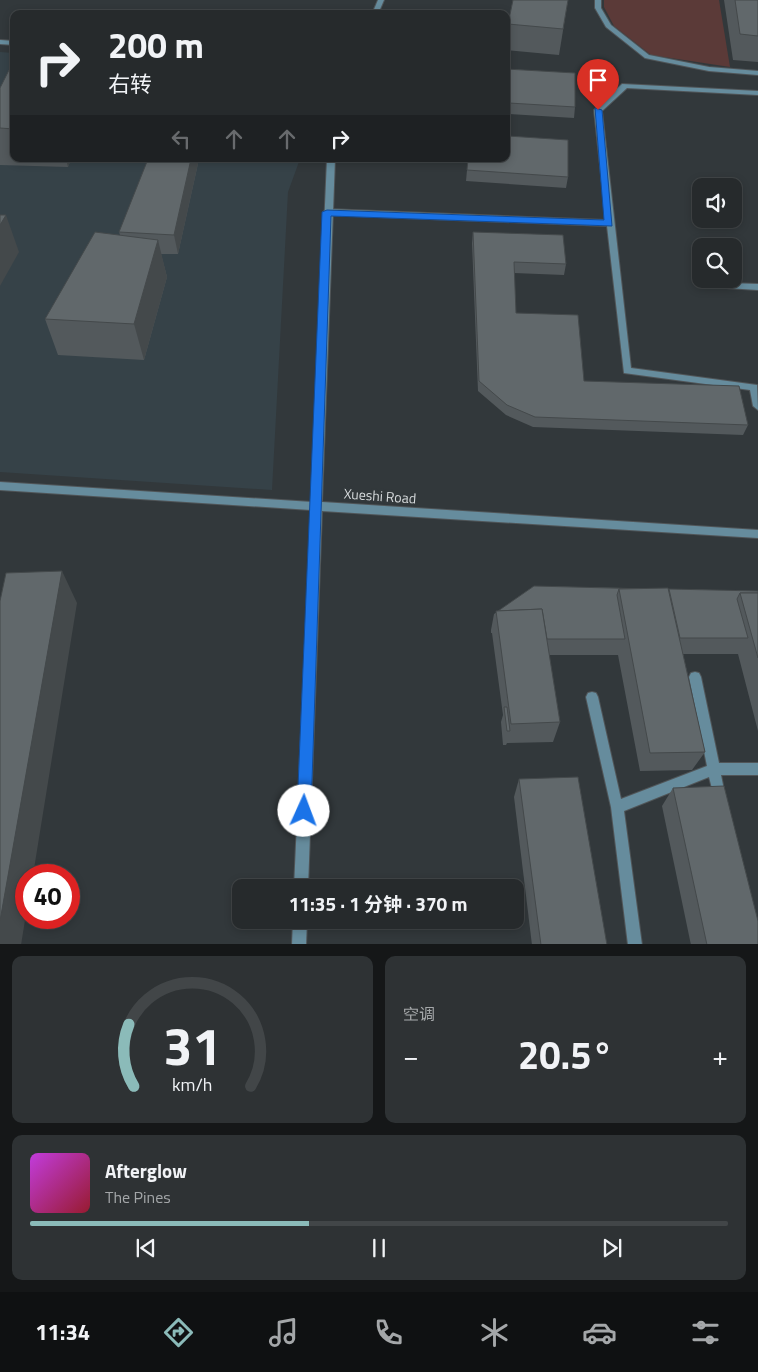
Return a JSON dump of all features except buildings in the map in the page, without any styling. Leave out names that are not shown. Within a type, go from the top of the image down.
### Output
[{"type":"street","points":[[598,0],[598,8],[608,26],[647,57],[709,69],[758,73]]},
{"type":"street","points":[[758,93],[625,86],[598,110],[626,371],[754,387],[758,406]]},
{"type":"street","points":[[301,879],[327,212],[331,162]]},
{"type":"street","points":[[327,212],[609,224]]},
{"type":"street","points":[[742,286],[758,287]]},
{"type":"street","name":"Xueshi Road","points":[[0,486],[758,534]]},
{"type":"street","points":[[695,677],[722,808]]},
{"type":"street","points":[[592,697],[617,807],[635,944]]},
{"type":"street","points":[[617,807],[714,769],[758,769]]},
{"type":"street","points":[[299,944],[300,929]]},
{"type":"shaded area","points":[[604,0],[719,0],[730,67],[651,55],[614,26],[604,7]]},
{"type":"shaded area","points":[[0,52],[10,53],[10,162],[299,162],[288,192],[272,490],[0,472]]},
{"type":"route","points":[[304,811],[327,212],[609,224],[598,110]]}]
